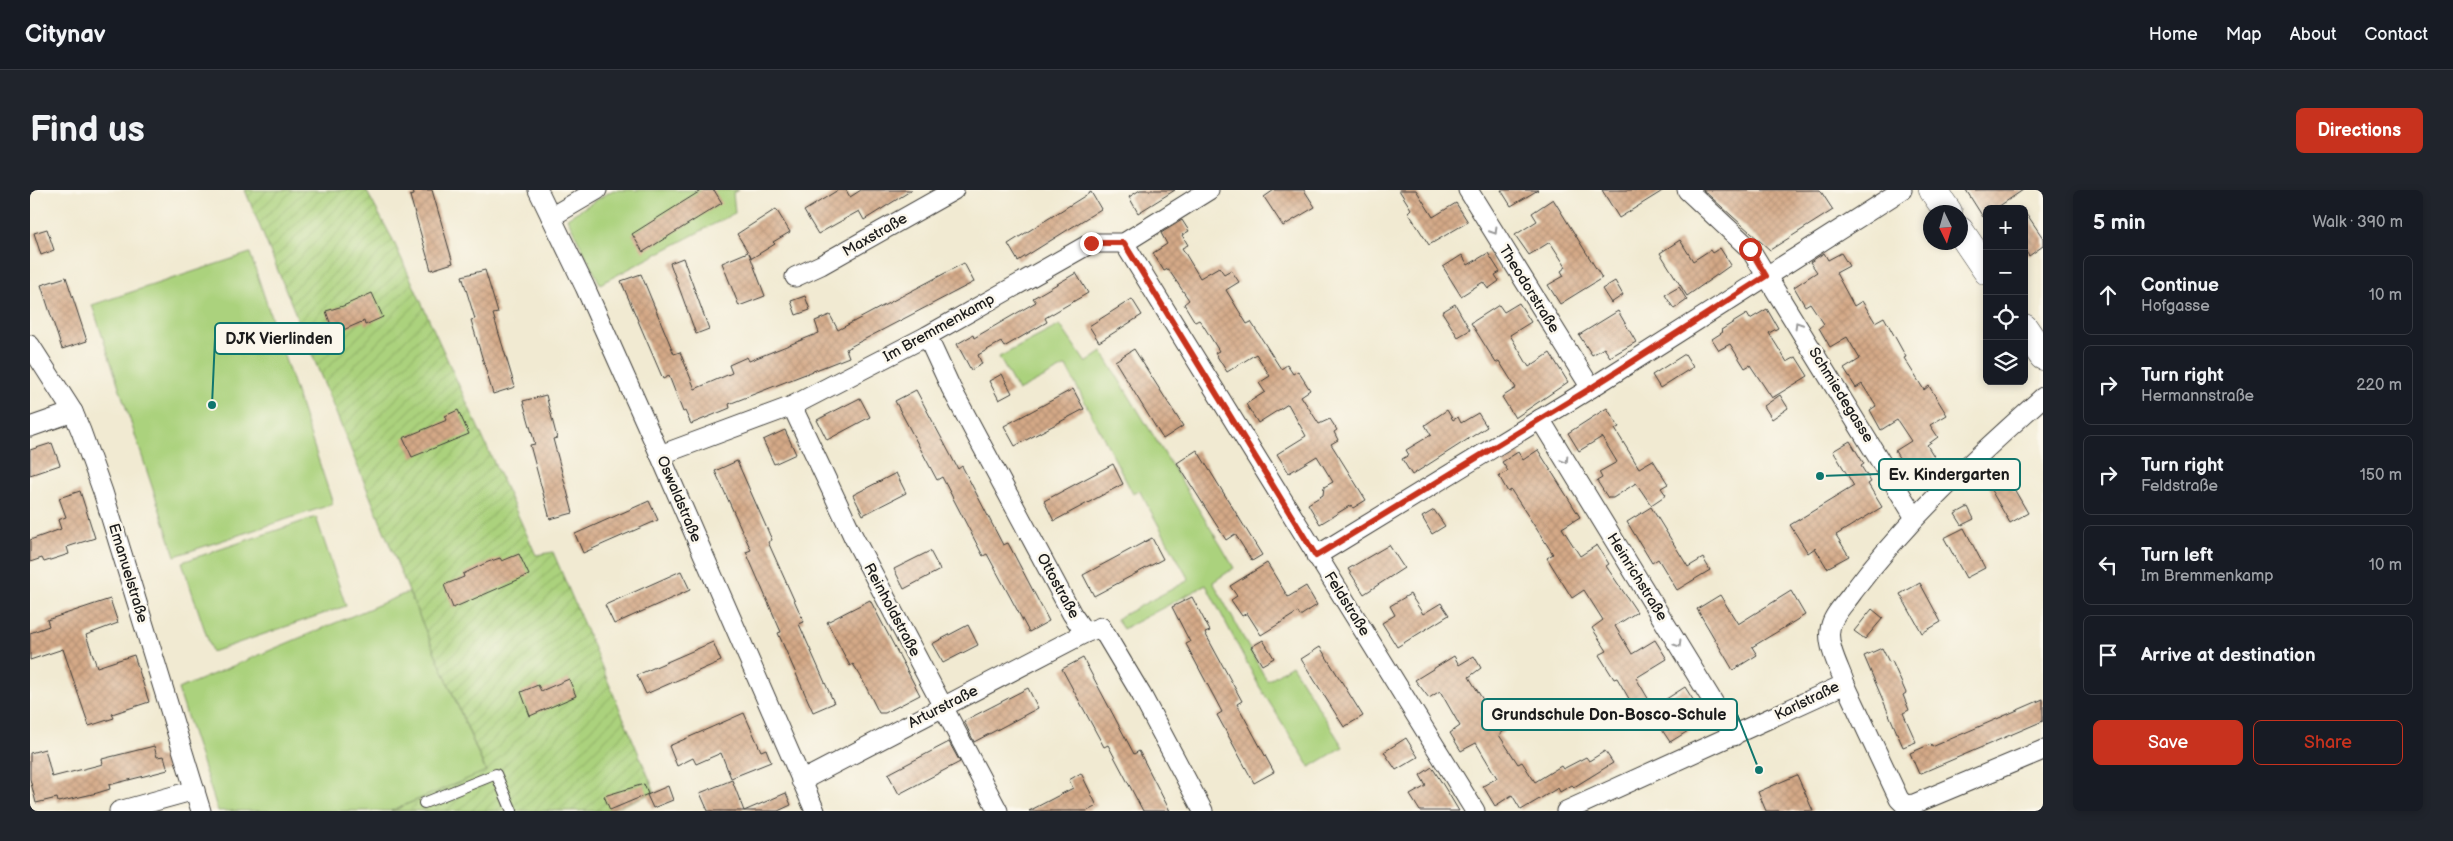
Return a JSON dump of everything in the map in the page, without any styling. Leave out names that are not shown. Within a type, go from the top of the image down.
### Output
[{"type":"street","name":"Oswaldstraße","points":[[538,190],[585,287],[660,455],[815,811]]},
{"type":"street","points":[[551,217],[597,190]]},
{"type":"street","name":"Maxstraße","points":[[795,277],[821,265],[953,190]]},
{"type":"street","points":[[1124,243],[1209,190]]},
{"type":"street","name":"Theodorstraße","points":[[1468,190],[1591,388]]},
{"type":"street","name":"Schmiedegasse","points":[[1687,190],[1750,249],[1914,516]]},
{"type":"street","points":[[1316,556],[1591,388],[1902,190]]},
{"type":"street","points":[[1933,190],[1943,205]]},
{"type":"street","name":"Im Bremmenkamp","points":[[660,455],[792,406],[927,336],[1091,243],[1124,243]]},
{"type":"street","name":"Feldstraße","points":[[1124,243],[1475,811]]},
{"type":"street","points":[[1968,243],[1983,265]]},
{"type":"street","points":[[2028,334],[2043,356]]},
{"type":"street","name":"Ottostraße","points":[[927,336],[959,402],[1072,614],[1085,633],[1101,626],[1141,694],[1203,811]]},
{"type":"street","name":"Emanuelstraße","points":[[30,345],[73,412],[103,492],[202,811]]},
{"type":"street","name":"Karlstraße","points":[[1566,811],[1845,684],[1830,640],[1830,630],[1834,618],[1878,559],[1914,516],[2043,397]]},
{"type":"street","name":"Reinholdstraße","points":[[792,406],[853,536],[998,811]]},
{"type":"street","points":[[30,427],[73,412]]},
{"type":"street","name":"Heinrichstraße","points":[[1540,419],[1734,736]]},
{"type":"street","name":"Arturstraße","points":[[801,781],[1085,633]]},
{"type":"street","points":[[1845,684],[1899,799],[1905,805],[1914,804],[2043,750]]},
{"type":"street","points":[[124,810],[195,790]]},
{"type":"lane","points":[[424,803],[496,774],[512,811]]},
{"type":"green space","points":[[245,190],[366,190],[393,240],[536,555],[553,552],[655,792],[608,811],[391,811],[486,771],[409,592]]},
{"type":"green space","points":[[613,190],[738,190],[733,193],[735,213],[600,284],[567,218]]},
{"type":"green space","points":[[250,253],[333,504],[175,556],[92,305]]},
{"type":"green space","points":[[1060,325],[1086,363],[1102,352],[1234,568],[1213,582],[1267,681],[1292,665],[1343,747],[1310,767],[1259,686],[1206,585],[1123,629],[1116,619],[1189,580],[1139,490],[1133,494],[1066,366],[1018,391],[999,357]]},
{"type":"green space","points":[[316,517],[346,606],[212,652],[182,562]]},
{"type":"green space","points":[[409,592],[486,772],[390,811],[218,811],[178,689]]},
{"type":"building","points":[[413,190],[432,190],[453,263],[431,270],[410,196],[414,195]]},
{"type":"building","points":[[702,190],[714,190],[722,203],[643,252],[632,234]]},
{"type":"building","points":[[838,190],[846,190],[850,197],[861,190],[912,190],[864,220],[859,211],[818,234],[804,211]]},
{"type":"building","points":[[1140,190],[1175,190],[1138,213],[1129,197]]},
{"type":"building","points":[[1274,190],[1304,190],[1315,207],[1283,226],[1264,197]]},
{"type":"building","points":[[1399,190],[1416,190],[1433,217],[1456,203],[1468,222],[1429,245],[1408,212],[1411,209]]},
{"type":"building","points":[[1501,190],[1538,190],[1511,206]]},
{"type":"building","points":[[1602,190],[1664,190],[1619,218]]},
{"type":"building","points":[[1703,190],[1820,190],[1833,210],[1770,250]]},
{"type":"building","points":[[1966,190],[2023,190],[2001,205],[1983,205],[1983,217]]},
{"type":"building","points":[[1091,192],[1101,209],[1018,261],[1008,244]]},
{"type":"building","points":[[1553,199],[1602,278],[1560,304],[1548,285],[1564,276],[1561,271],[1566,267],[1550,242],[1529,255],[1515,235],[1537,221],[1532,213]]},
{"type":"building","points":[[776,209],[790,232],[752,258],[749,253],[765,296],[739,306],[722,263],[748,252],[737,234]]},
{"type":"building","points":[[2028,216],[2043,238],[2043,246],[2029,256]]},
{"type":"building","points":[[1182,220],[1189,231],[1182,235],[1188,245],[1182,248],[1200,278],[1219,267],[1224,274],[1231,270],[1239,282],[1226,290],[1247,324],[1251,322],[1281,369],[1287,365],[1293,374],[1298,371],[1310,390],[1301,396],[1319,424],[1330,419],[1337,430],[1334,432],[1338,440],[1331,444],[1366,500],[1353,508],[1351,505],[1320,524],[1308,504],[1323,495],[1324,487],[1333,482],[1317,456],[1289,473],[1277,454],[1306,436],[1288,404],[1258,423],[1246,404],[1265,392],[1259,383],[1270,376],[1256,354],[1227,372],[1215,353],[1219,351],[1203,325],[1199,320],[1195,322],[1184,304],[1189,300],[1168,269],[1164,271],[1153,253],[1167,244],[1161,233]]},
{"type":"building","points":[[47,229],[54,250],[41,255],[34,233]]},
{"type":"building","points":[[1680,240],[1693,261],[1710,250],[1712,253],[1720,248],[1731,265],[1687,296],[1660,253]]},
{"type":"building","points":[[1488,253],[1500,272],[1495,275],[1499,281],[1488,289],[1483,282],[1461,296],[1443,267],[1462,255],[1468,265]]},
{"type":"building","points":[[1824,253],[1828,260],[1841,253],[1849,266],[1836,273],[1854,306],[1862,301],[1875,322],[1884,317],[1906,357],[1904,358],[1924,390],[1929,386],[1947,415],[1930,425],[1938,437],[1927,445],[1943,471],[1926,486],[1921,479],[1914,483],[1895,451],[1911,441],[1897,420],[1881,430],[1870,410],[1876,406],[1862,384],[1856,388],[1844,369],[1860,359],[1847,337],[1830,347],[1819,328],[1824,324],[1810,303],[1805,306],[1794,287],[1817,272],[1810,262]]},
{"type":"building","points":[[683,258],[709,329],[696,334],[670,263]]},
{"type":"building","points":[[964,263],[974,282],[846,349],[849,357],[729,404],[730,408],[691,424],[685,411],[683,412],[669,376],[663,379],[621,281],[641,274],[674,354],[680,352],[695,389],[732,373],[729,365],[747,357],[749,361],[819,333],[815,321],[830,315],[838,330]]},
{"type":"building","points":[[485,270],[498,313],[493,314],[515,387],[493,394],[471,320],[475,319],[462,276]]},
{"type":"building","points":[[1076,273],[1088,293],[1045,318],[1047,322],[1004,347],[1001,342],[978,355],[982,364],[971,370],[957,344],[973,335],[974,338],[1036,302],[1033,298]]},
{"type":"building","points":[[66,277],[87,341],[62,349],[41,285]]},
{"type":"building","points":[[1615,281],[1623,295],[1611,303],[1602,289]]},
{"type":"building","points":[[1679,287],[1687,300],[1674,309],[1665,295]]},
{"type":"building","points":[[372,293],[383,317],[365,325],[364,321],[334,334],[326,311],[343,306]]},
{"type":"building","points":[[805,296],[810,310],[796,315],[791,301]]},
{"type":"building","points":[[1132,299],[1142,315],[1099,342],[1089,326]]},
{"type":"building","points":[[1519,303],[1531,322],[1510,335],[1529,367],[1550,353],[1568,382],[1515,418],[1502,397],[1516,388],[1499,361],[1496,363],[1471,323],[1499,305],[1504,312]]},
{"type":"building","points":[[1455,304],[1470,330],[1458,337],[1442,312]]},
{"type":"building","points":[[1767,309],[1778,328],[1769,333],[1787,362],[1796,357],[1808,376],[1772,398],[1750,365],[1745,368],[1730,344],[1719,350],[1712,339],[1723,332],[1721,330],[1747,314],[1750,319]]},
{"type":"building","points":[[1618,311],[1636,342],[1610,357],[1604,348],[1592,355],[1579,335]]},
{"type":"building","points":[[1134,349],[1183,426],[1163,439],[1115,361]]},
{"type":"building","points":[[1685,354],[1693,367],[1660,388],[1652,375]]},
{"type":"building","points":[[1002,374],[1012,393],[999,400],[989,381]]},
{"type":"building","points":[[1073,389],[1084,409],[1015,446],[1004,426]]},
{"type":"building","points":[[916,390],[958,469],[962,466],[1003,545],[1008,543],[1049,621],[1029,632],[987,554],[983,556],[942,477],[937,480],[895,401]]},
{"type":"building","points":[[546,395],[557,438],[553,439],[573,513],[550,519],[530,445],[535,444],[523,401]]},
{"type":"building","points":[[1780,395],[1788,408],[1772,419],[1764,406]]},
{"type":"building","points":[[860,398],[870,417],[827,440],[817,420]]},
{"type":"building","points":[[1607,408],[1619,427],[1615,429],[1639,468],[1653,460],[1668,484],[1661,488],[1666,495],[1651,505],[1636,483],[1613,498],[1608,498],[1597,481],[1602,478],[1599,472],[1617,462],[1602,437],[1579,451],[1568,433]]},
{"type":"building","points":[[458,410],[469,434],[412,457],[403,438],[447,420],[445,416]]},
{"type":"building","points":[[1447,410],[1453,420],[1458,417],[1461,423],[1478,413],[1487,427],[1412,475],[1402,459],[1409,455],[1406,450],[1431,435],[1425,425]]},
{"type":"building","points":[[785,430],[796,454],[774,464],[763,440]]},
{"type":"building","points":[[1850,441],[1864,464],[1861,466],[1871,482],[1868,484],[1882,507],[1836,535],[1849,556],[1827,568],[1815,548],[1808,553],[1790,525],[1854,486],[1833,451]]},
{"type":"building","points":[[52,443],[60,465],[30,475],[30,450]]},
{"type":"building","points":[[1197,450],[1262,555],[1252,561],[1235,534],[1226,540],[1177,463]]},
{"type":"building","points":[[1538,450],[1580,517],[1562,528],[1580,556],[1597,545],[1609,564],[1606,566],[1637,612],[1615,626],[1632,654],[1655,640],[1667,659],[1636,678],[1649,700],[1635,709],[1617,678],[1614,679],[1599,655],[1607,651],[1592,628],[1603,620],[1584,590],[1572,598],[1547,558],[1553,554],[1511,490],[1508,492],[1499,476],[1508,471],[1502,462],[1518,452],[1523,460]]},
{"type":"building","points":[[737,461],[772,540],[768,542],[804,622],[799,624],[834,703],[813,712],[778,633],[781,632],[746,552],[751,550],[715,471]]},
{"type":"building","points":[[1113,464],[1123,484],[1054,521],[1044,501]]},
{"type":"building","points":[[896,473],[906,493],[863,515],[853,495]]},
{"type":"building","points":[[2006,475],[2028,513],[2010,523],[1988,485]]},
{"type":"building","points":[[80,491],[95,538],[67,547],[69,554],[44,562],[42,558],[30,562],[30,540],[61,529],[58,520],[66,517],[59,498]]},
{"type":"building","points":[[649,501],[658,520],[583,553],[575,534]]},
{"type":"building","points":[[1651,507],[1688,567],[1703,558],[1710,570],[1677,590],[1658,559],[1652,563],[1627,522]]},
{"type":"building","points":[[1968,507],[1974,519],[1962,525],[1955,514]]},
{"type":"building","points":[[1434,510],[1445,526],[1432,534],[1422,517]]},
{"type":"building","points":[[1964,528],[1985,568],[1966,578],[1944,538]]},
{"type":"building","points":[[1152,538],[1163,559],[1094,596],[1083,575]]},
{"type":"building","points":[[1389,545],[1404,568],[1364,594],[1348,569]]},
{"type":"building","points":[[930,551],[940,570],[904,589],[894,569]]},
{"type":"building","points":[[519,554],[529,575],[453,608],[444,585],[464,577],[463,574],[488,562],[500,558],[502,561]]},
{"type":"building","points":[[1267,563],[1288,597],[1306,586],[1317,605],[1300,616],[1298,612],[1261,635],[1247,613],[1242,616],[1231,600],[1237,596],[1230,586]]},
{"type":"building","points":[[681,571],[690,590],[614,624],[605,605]]},
{"type":"building","points":[[1920,583],[1941,622],[1922,633],[1900,594]]},
{"type":"building","points":[[1791,591],[1805,615],[1752,647],[1757,655],[1733,670],[1697,609],[1720,595],[1738,624]]},
{"type":"building","points":[[1410,594],[1423,614],[1441,603],[1449,615],[1397,647],[1382,623],[1395,615],[1390,606]]},
{"type":"building","points":[[1192,597],[1210,631],[1205,633],[1242,701],[1237,704],[1274,772],[1254,783],[1217,715],[1222,712],[1186,644],[1190,642],[1172,607]]},
{"type":"building","points":[[110,599],[118,623],[86,635],[97,667],[134,655],[149,702],[112,714],[114,718],[89,726],[63,649],[30,660],[30,633],[49,626],[47,620]]},
{"type":"building","points":[[870,600],[920,695],[885,713],[879,713],[860,675],[853,664],[850,666],[827,622]]},
{"type":"building","points":[[1872,609],[1883,618],[1865,639],[1854,631]]},
{"type":"building","points":[[968,625],[978,645],[943,663],[932,644]]},
{"type":"building","points":[[1263,640],[1274,658],[1262,665],[1251,647]]},
{"type":"building","points":[[713,642],[721,661],[646,694],[637,675]]},
{"type":"building","points":[[1320,647],[1363,716],[1344,727],[1301,659]]},
{"type":"building","points":[[1882,648],[1889,662],[1892,661],[1906,693],[1903,695],[1909,710],[1903,713],[1916,742],[1903,747],[1864,656]]},
{"type":"building","points":[[1454,656],[1459,665],[1474,656],[1481,668],[1469,677],[1504,731],[1499,735],[1518,764],[1522,762],[1535,782],[1561,766],[1563,769],[1586,757],[1589,761],[1605,751],[1613,763],[1574,787],[1572,785],[1560,792],[1558,788],[1521,810],[1512,795],[1495,806],[1483,786],[1497,778],[1476,743],[1461,751],[1450,733],[1460,726],[1440,691],[1429,698],[1415,680]]},
{"type":"building","points":[[1083,658],[1134,754],[1139,751],[1170,811],[1143,811],[1108,745],[1104,747],[1062,669]]},
{"type":"building","points":[[569,679],[576,696],[530,716],[521,692],[538,685],[541,691]]},
{"type":"building","points":[[1685,687],[1697,706],[1690,711],[1698,725],[1670,742],[1649,710]]},
{"type":"building","points":[[1028,688],[1038,708],[974,742],[964,721]]},
{"type":"building","points":[[2043,699],[2043,721],[1919,774],[1910,753],[1931,744],[1932,747]]},
{"type":"building","points":[[744,713],[761,751],[766,749],[771,762],[731,778],[721,753],[696,764],[693,758],[677,766],[669,746]]},
{"type":"building","points":[[1406,738],[1418,757],[1396,770],[1384,752]]},
{"type":"building","points":[[949,742],[960,762],[899,794],[888,774]]},
{"type":"building","points":[[154,746],[157,757],[164,756],[168,770],[109,785],[110,789],[97,793],[58,802],[57,798],[36,803],[30,779],[30,753],[45,749],[52,777],[103,764],[102,759]]},
{"type":"building","points":[[1432,767],[1459,811],[1420,811],[1410,795],[1426,786],[1420,775]]},
{"type":"building","points":[[1081,773],[1097,806],[1087,811],[1029,811],[1073,788],[1069,780]]},
{"type":"building","points":[[1797,775],[1813,811],[1766,811],[1758,792]]},
{"type":"building","points":[[732,780],[744,811],[708,811],[700,793]]},
{"type":"building","points":[[644,784],[648,794],[610,810],[604,796]]},
{"type":"building","points":[[668,786],[673,800],[653,808],[647,795]]},
{"type":"building","points":[[786,793],[791,805],[778,811],[744,811]]},
{"type":"place","name":"DJK Vierlinden","points":[[212,405]]},
{"type":"place","name":"Ev. Kindergarten","points":[[1820,476]]},
{"type":"place","name":"Grundschule Don-Bosco-Schule","points":[[1759,770]]},
{"type":"route","points":[[1091,243],[1124,243],[1316,556],[1591,388],[1766,276],[1750,249]]}]
